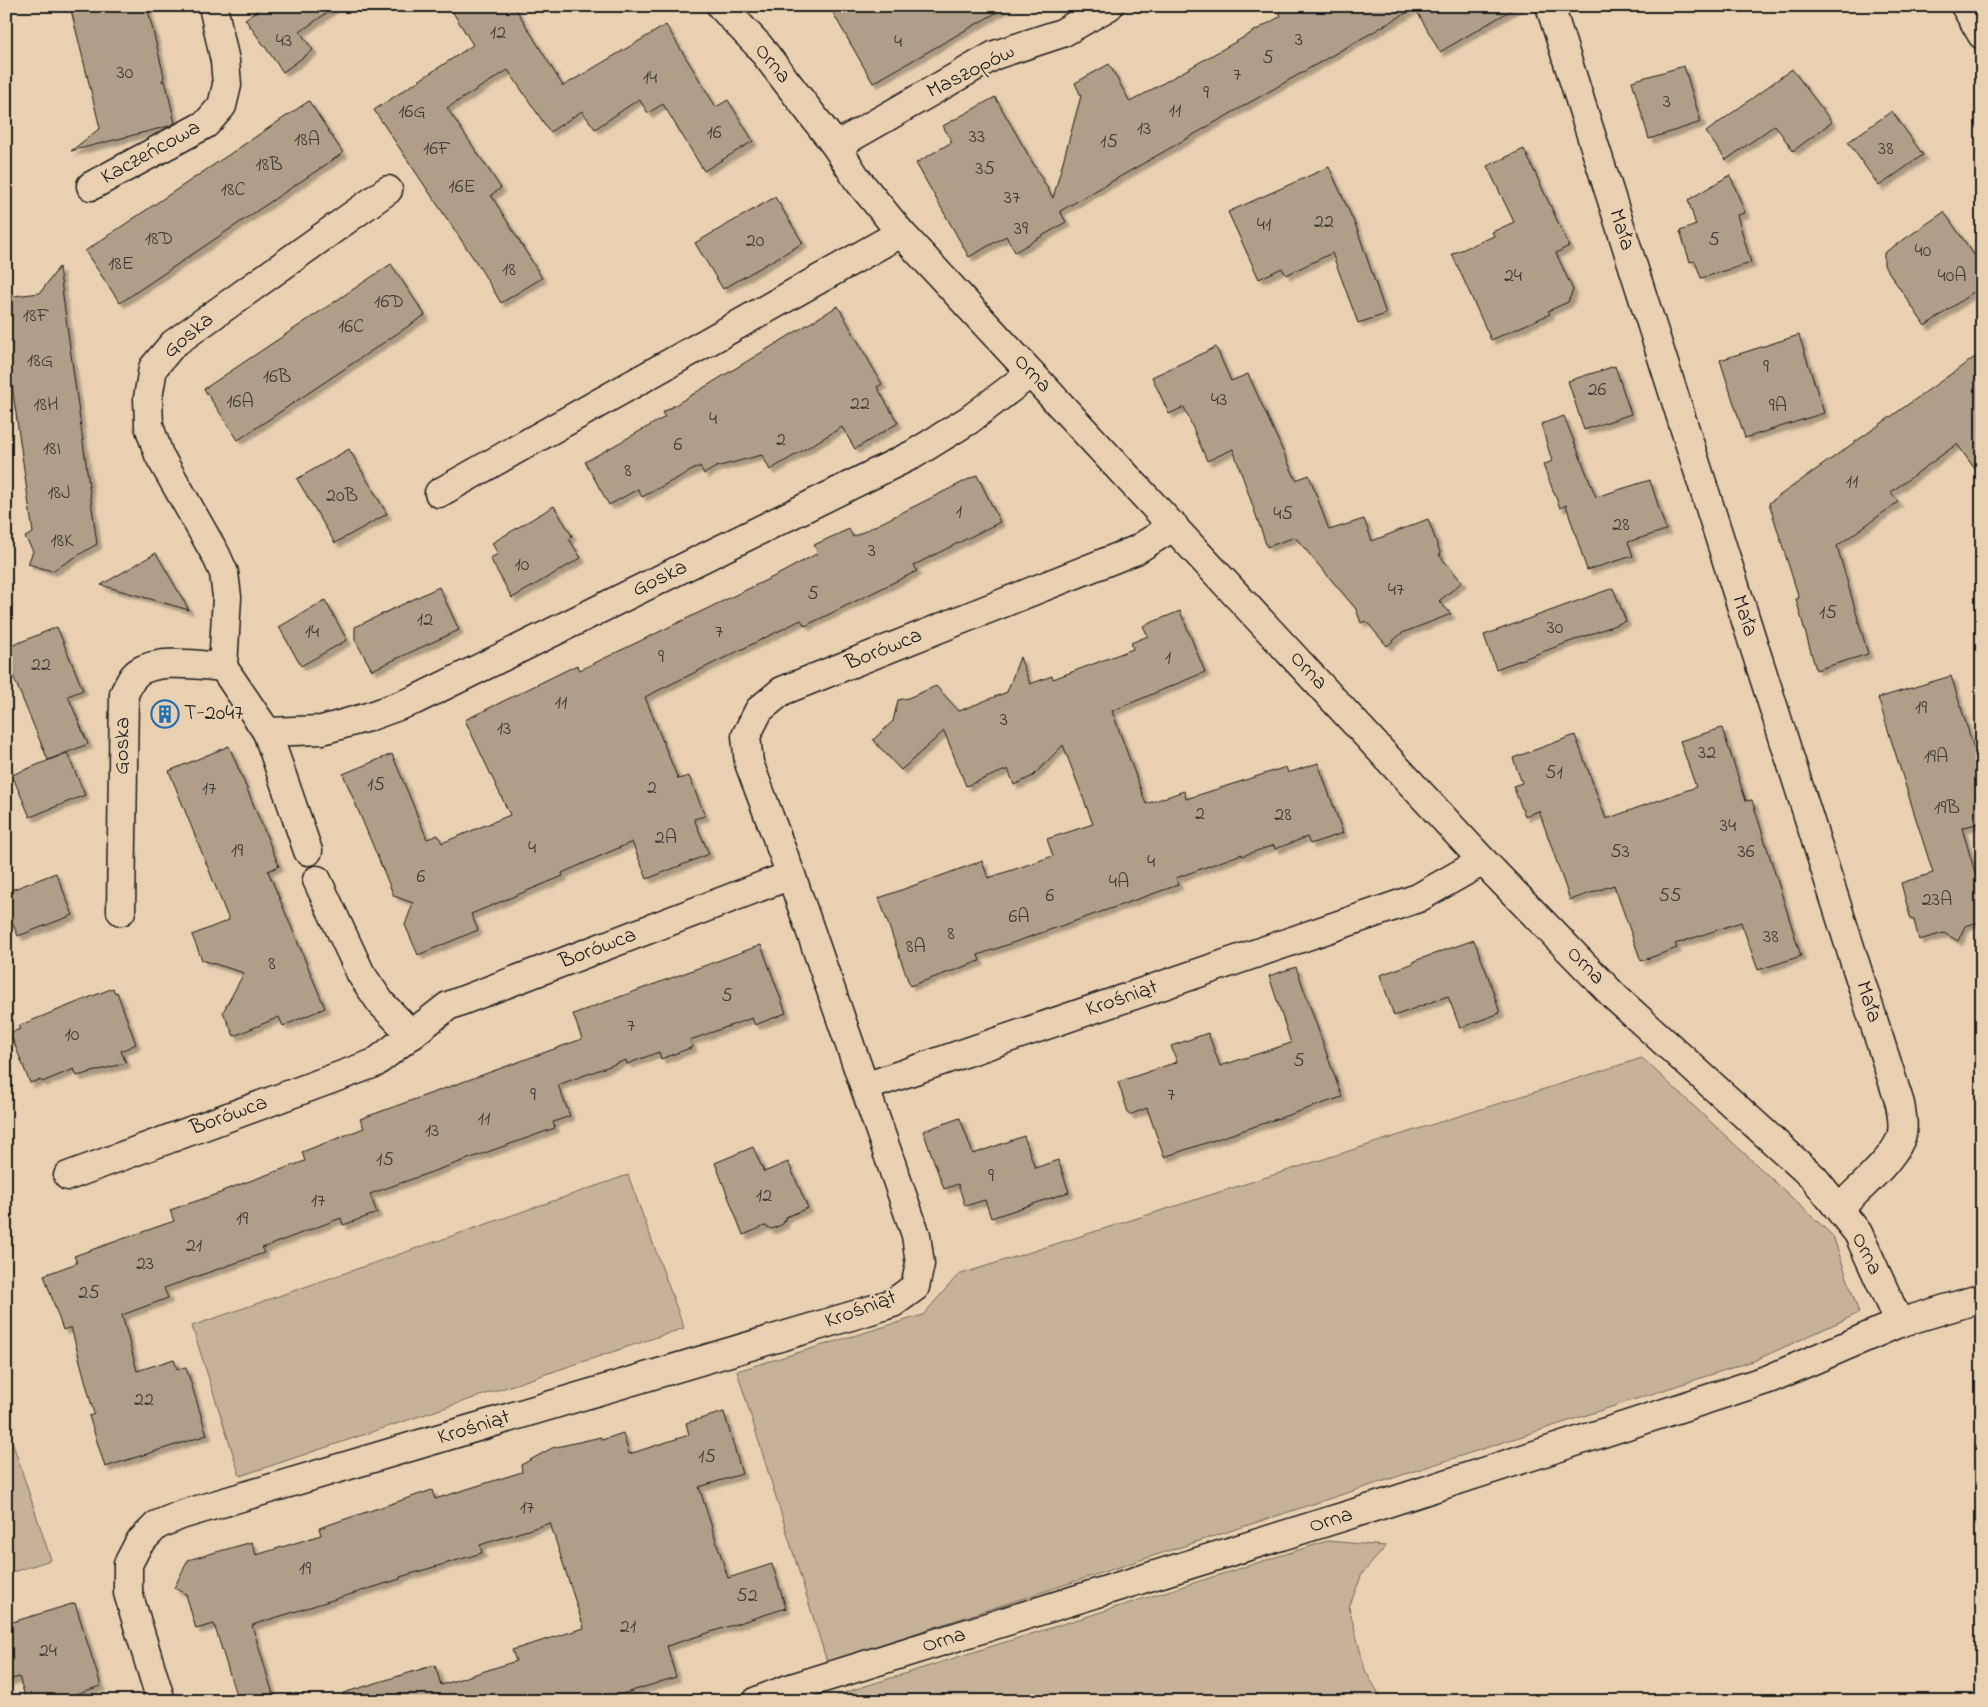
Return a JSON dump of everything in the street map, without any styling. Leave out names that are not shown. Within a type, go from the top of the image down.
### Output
[{"type":"street","name":"Kaczeńcowa","points":[[91,186],[206,124],[222,106],[227,85],[225,61],[213,6]]},
{"type":"street","name":"Orna","points":[[721,6],[759,46],[836,146],[857,179],[901,233],[1483,861],[1615,997],[1814,1178],[1840,1208],[1858,1233],[1898,1323]]},
{"type":"street","name":"Maszopów","points":[[836,146],[995,55],[1062,34],[1109,6]]},
{"type":"street","name":"Mała","points":[[1550,6],[1900,1104],[1903,1122],[1901,1139],[1891,1155],[1840,1208]]},
{"type":"street","points":[[1965,6],[1982,35]]},
{"type":"street","name":"Goska","points":[[121,911],[124,694],[135,676],[148,667],[171,664],[223,667],[227,597],[224,573],[216,554],[159,456],[149,426],[148,398],[153,368],[173,344],[388,190]]},
{"type":"street","points":[[439,493],[901,233]]},
{"type":"street","name":"Goska","points":[[267,732],[322,730],[368,717],[415,700],[914,454],[969,420],[1031,373]]},
{"type":"street","name":"Borówca","points":[[865,1087],[791,875],[749,763],[746,736],[759,710],[782,692],[1136,550],[1174,526]]},
{"type":"street","points":[[223,667],[267,732],[308,852]]},
{"type":"street","name":"Krośniąt","points":[[161,1701],[128,1593],[128,1564],[138,1543],[157,1525],[190,1512],[893,1303],[915,1287],[920,1264],[916,1235],[865,1087],[1418,898],[1483,861]]},
{"type":"street","name":"Borówca","points":[[68,1176],[375,1063],[448,1006],[791,875]]},
{"type":"street","points":[[317,880],[361,974],[381,1003],[412,1035]]},
{"type":"street","name":"Orna","points":[[757,1701],[788,1689],[1384,1504],[1769,1379],[1898,1323],[1982,1298]]},
{"type":"shaded area","points":[[1642,1058],[1833,1236],[1859,1313],[1756,1360],[827,1662],[737,1371],[923,1315],[958,1275]]},
{"type":"shaded area","points":[[628,1175],[684,1328],[240,1476],[192,1326]]},
{"type":"shaded area","points":[[6,1423],[51,1560],[6,1574]]},
{"type":"shaded area","points":[[1327,1541],[1386,1546],[1362,1574],[1349,1607],[1365,1670],[1383,1701],[839,1701],[837,1695]]},
{"type":"building","points":[[70,6],[147,6],[164,76],[162,82],[165,80],[175,123],[71,151],[100,128]]},
{"type":"building","points":[[263,6],[336,6],[300,32],[313,50],[283,72],[245,19]]},
{"type":"building","points":[[449,6],[514,6],[563,86],[666,25],[716,107],[728,100],[753,141],[704,171],[663,104],[648,113],[639,99],[595,129],[582,111],[550,132],[508,70],[447,108],[501,188],[491,195],[542,278],[501,303],[480,268],[374,110],[473,45]]},
{"type":"building","points":[[829,6],[1008,6],[873,83]]},
{"type":"building","points":[[1276,6],[1518,6],[1440,52],[1415,8],[1060,211],[1066,222],[1015,252],[1006,236],[969,257],[916,163],[952,142],[943,126],[995,97],[1053,198],[1081,96],[1075,83],[1109,64],[1130,102],[1281,16]]},
{"type":"building","points":[[1684,66],[1701,122],[1649,139],[1632,81]]},
{"type":"building","points":[[1792,69],[1832,122],[1793,151],[1775,125],[1726,160],[1706,132]]},
{"type":"building","points":[[309,101],[343,153],[120,303],[85,251]]},
{"type":"building","points":[[1892,111],[1923,155],[1879,186],[1848,142]]},
{"type":"building","points":[[1524,149],[1569,246],[1556,253],[1573,290],[1568,302],[1548,311],[1550,314],[1491,340],[1452,254],[1494,236],[1492,232],[1514,222],[1487,166]]},
{"type":"building","points":[[1329,167],[1357,229],[1386,314],[1358,323],[1332,253],[1286,275],[1282,268],[1259,279],[1228,212]]},
{"type":"building","points":[[1730,175],[1745,213],[1737,215],[1751,263],[1701,278],[1695,261],[1690,262],[1680,231],[1696,225],[1688,200]]},
{"type":"building","points":[[775,197],[803,243],[723,289],[695,243]]},
{"type":"building","points":[[1944,212],[1982,266],[1982,286],[1925,326],[1884,265],[1884,253]]},
{"type":"building","points":[[391,264],[425,315],[238,440],[204,389]]},
{"type":"building","points":[[59,267],[97,544],[52,571],[28,564],[33,551],[25,537],[33,533],[6,343],[6,297],[40,293]]},
{"type":"building","points":[[838,306],[882,384],[877,387],[898,423],[855,449],[842,427],[770,470],[762,455],[716,467],[704,474],[700,466],[642,497],[638,489],[609,505],[585,462],[665,417],[662,413]]},
{"type":"building","points":[[1799,335],[1824,413],[1745,438],[1720,360]]},
{"type":"building","points":[[1216,347],[1231,381],[1248,374],[1296,480],[1309,475],[1329,530],[1364,519],[1372,541],[1428,519],[1441,555],[1439,555],[1462,582],[1439,601],[1451,614],[1402,633],[1387,646],[1366,621],[1361,623],[1356,609],[1295,537],[1267,547],[1233,449],[1207,461],[1184,407],[1169,414],[1152,377]]},
{"type":"building","points":[[1982,352],[1982,479],[1957,444],[1891,492],[1898,502],[1837,546],[1868,654],[1816,670],[1796,599],[1799,598],[1769,503]]},
{"type":"building","points":[[1615,366],[1631,414],[1584,430],[1568,381]]},
{"type":"building","points":[[1564,416],[1596,497],[1650,480],[1666,530],[1628,542],[1633,556],[1587,570],[1566,505],[1560,508],[1543,465],[1552,461],[1541,424]]},
{"type":"building","points":[[349,449],[387,514],[335,543],[297,479]]},
{"type":"building","points":[[977,475],[1000,522],[914,565],[917,571],[805,626],[801,620],[645,697],[678,779],[689,776],[705,816],[694,819],[709,854],[647,879],[632,842],[562,873],[563,876],[471,914],[478,930],[418,955],[405,925],[413,903],[394,896],[343,774],[392,754],[427,839],[438,835],[442,843],[510,815],[465,720],[577,665],[580,670],[779,574],[818,553],[814,545],[849,529],[853,537]]},
{"type":"building","points":[[554,506],[572,536],[569,539],[581,558],[512,598],[490,558],[498,554],[492,543]]},
{"type":"building","points":[[156,553],[189,610],[101,585]]},
{"type":"building","points":[[439,587],[459,630],[372,670],[355,640],[355,627]]},
{"type":"building","points":[[1613,588],[1626,621],[1496,669],[1484,635]]},
{"type":"building","points":[[325,600],[347,640],[301,666],[279,627]]},
{"type":"building","points":[[1180,611],[1205,672],[1112,711],[1146,804],[1184,791],[1186,799],[1286,767],[1288,773],[1318,763],[1343,833],[1310,844],[1307,837],[1275,849],[1274,845],[1242,856],[1242,854],[1176,878],[1178,885],[978,955],[980,961],[910,986],[879,898],[982,861],[988,878],[1053,856],[1047,839],[1093,824],[1063,745],[1033,776],[1014,785],[1008,769],[966,786],[944,731],[901,770],[873,740],[893,721],[898,700],[908,698],[936,686],[959,711],[1007,692],[1020,657],[1030,684],[1052,676],[1053,679],[1133,649],[1131,643],[1148,636],[1143,626]]},
{"type":"building","points":[[57,627],[83,690],[68,696],[88,744],[48,760],[6,659],[6,648]]},
{"type":"building","points":[[1951,676],[1982,774],[1982,822],[1962,828],[1982,896],[1982,921],[1965,926],[1958,941],[1944,933],[1919,940],[1914,920],[1911,920],[1901,883],[1933,873],[1878,698]]},
{"type":"building","points":[[1722,728],[1746,801],[1752,800],[1801,956],[1758,970],[1741,922],[1675,944],[1677,948],[1641,961],[1614,885],[1570,900],[1539,811],[1525,816],[1513,786],[1522,783],[1513,758],[1575,735],[1606,819],[1696,787],[1680,741]]},
{"type":"building","points":[[229,746],[279,866],[268,871],[325,1008],[283,1026],[279,1017],[234,1036],[223,1012],[244,973],[202,960],[192,935],[229,920],[169,771]]},
{"type":"building","points":[[67,753],[85,795],[30,817],[12,775]]},
{"type":"building","points":[[56,873],[73,915],[18,936],[6,908],[6,892]]},
{"type":"building","points":[[1474,940],[1500,1013],[1460,1028],[1448,996],[1394,1016],[1380,975]]},
{"type":"building","points":[[761,945],[786,1013],[755,1025],[752,1018],[690,1040],[693,1047],[661,1059],[659,1052],[627,1064],[626,1060],[558,1085],[570,1116],[553,1122],[555,1128],[370,1194],[377,1213],[343,1225],[341,1218],[262,1248],[264,1253],[164,1288],[168,1298],[122,1315],[137,1371],[174,1359],[177,1369],[186,1367],[207,1435],[105,1467],[89,1416],[94,1414],[71,1327],[63,1330],[44,1275],[77,1263],[74,1256],[174,1221],[170,1210],[305,1161],[302,1152],[364,1128],[360,1119],[582,1039],[573,1014]]},
{"type":"building","points":[[1296,967],[1342,1097],[1164,1157],[1147,1108],[1129,1115],[1118,1082],[1177,1062],[1171,1046],[1208,1033],[1220,1066],[1291,1043],[1269,976]]},
{"type":"building","points":[[113,988],[115,993],[117,992],[136,1044],[121,1051],[126,1063],[77,1076],[74,1069],[42,1082],[40,1080],[30,1083],[10,1033],[20,1029],[18,1026]]},
{"type":"building","points":[[960,1118],[973,1154],[1024,1136],[1035,1168],[1058,1160],[1069,1192],[991,1218],[985,1200],[965,1206],[958,1184],[944,1189],[923,1131]]},
{"type":"building","points":[[753,1147],[764,1172],[788,1162],[808,1208],[786,1217],[783,1224],[772,1229],[765,1226],[743,1235],[715,1163]]},
{"type":"building","points":[[724,1412],[742,1474],[699,1487],[728,1578],[772,1564],[786,1608],[667,1646],[676,1677],[600,1701],[345,1701],[343,1693],[435,1665],[441,1685],[516,1661],[512,1650],[584,1628],[550,1523],[480,1545],[482,1553],[400,1577],[400,1579],[252,1625],[275,1701],[238,1701],[214,1624],[196,1629],[186,1594],[174,1588],[188,1560],[252,1542],[256,1555],[321,1535],[319,1528],[432,1490],[435,1499],[522,1472],[521,1465],[552,1448],[601,1437],[602,1440],[623,1433],[629,1454],[689,1435],[686,1423]]},
{"type":"building","points":[[75,1603],[101,1686],[53,1701],[34,1701],[25,1696],[19,1677],[6,1681],[6,1624]]},
{"type":"place","name":"T-2047","points":[[165,714]]}]
